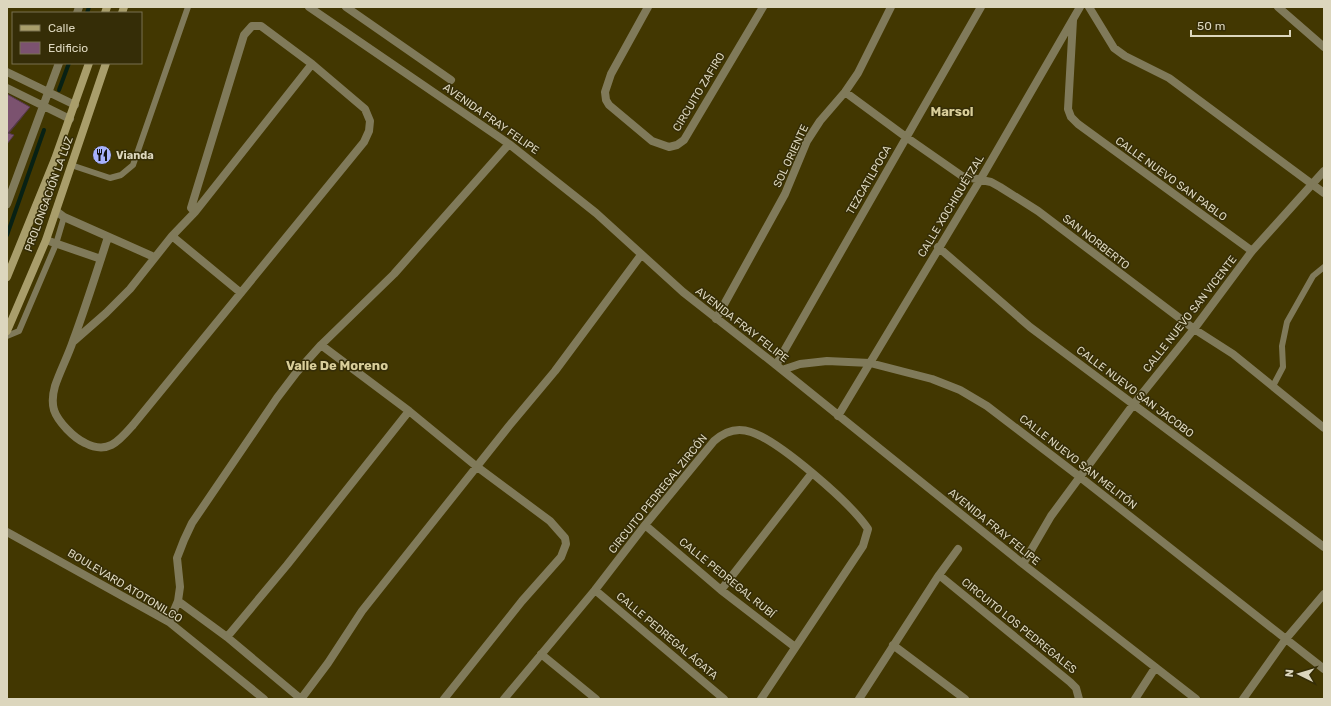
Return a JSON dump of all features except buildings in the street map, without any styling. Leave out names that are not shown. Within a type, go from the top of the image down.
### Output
[{"type":"main road","name":"PROLONGACIÓN LA LUZ","points":[[7,277],[38,203],[70,119],[89,64]]},
{"type":"main road","name":"PROLONGACIÓN LA LUZ","points":[[7,331],[46,240],[106,64]]},
{"type":"street","name":"AVENIDA FRAY FELIPE","points":[[309,7],[510,144],[596,213],[683,292],[716,319],[779,367],[1023,564],[1196,699]]},
{"type":"street","name":"AVENIDA FRAY FELIPE","points":[[346,7],[451,80]]},
{"type":"street","name":"CIRCUITO ZAFIRO","points":[[648,7],[611,74],[605,92],[609,105],[647,137],[658,144],[670,147],[677,145],[684,140],[763,7]]},
{"type":"street","name":"SOL ORIENTE","points":[[716,319],[785,194],[807,141],[820,121],[845,92],[858,73],[892,7]]},
{"type":"street","name":"TEZCATILPOCA","points":[[779,367],[906,137],[981,7]]},
{"type":"street","name":"CALLE XOCHIQUÉTZAL","points":[[838,416],[938,247],[980,180],[1080,7]]},
{"type":"street","points":[[1089,7],[1114,48],[1125,56],[1169,78],[1324,193]]},
{"type":"street","points":[[1278,7],[1324,47]]},
{"type":"street","name":"CALLE NUEVO SAN PABLO","points":[[1073,18],[1068,109],[1071,117],[1078,124],[1252,252]]},
{"type":"street","points":[[108,236],[73,341],[55,387],[53,397],[54,410],[64,426],[83,443],[94,447],[104,448],[117,443],[134,425],[364,142],[369,131],[370,121],[366,109],[312,64],[261,26],[252,26],[244,35],[191,208],[195,212]]},
{"type":"street","points":[[7,204],[59,64]]},
{"type":"street","points":[[73,341],[106,313],[130,289],[154,257],[195,212],[312,64]]},
{"type":"street","points":[[7,72],[75,105]]},
{"type":"street","points":[[7,88],[70,119]]},
{"type":"street","name":"SAN NORBERTO","points":[[845,92],[962,176],[1000,187],[1038,211],[1194,329],[1233,354],[1324,428]]},
{"type":"street","points":[[169,622],[178,601],[180,587],[177,558],[192,523],[277,398],[321,345],[394,274],[510,144]]},
{"type":"street","name":"CALLE NUEVO SAN VICENTE","points":[[1023,564],[1047,522],[1133,405],[1194,329],[1252,252],[1324,171]]},
{"type":"street","points":[[56,211],[64,217],[154,257]]},
{"type":"street","points":[[172,236],[241,293]]},
{"type":"street","points":[[46,240],[101,259]]},
{"type":"street","name":"CALLE NUEVO SAN JACOBO","points":[[938,247],[1030,327],[1324,547]]},
{"type":"street","points":[[178,601],[227,637],[301,699],[328,663],[348,630],[362,611],[476,466],[555,371],[641,254]]},
{"type":"street","points":[[321,345],[409,411],[476,466],[550,521],[562,532],[566,544],[561,557],[518,607],[444,699]]},
{"type":"street","name":"CALLE NUEVO SAN MELITÓN","points":[[779,367],[820,362],[870,363],[932,379],[960,390],[988,406],[1285,640],[1324,669]]},
{"type":"street","points":[[227,637],[287,565],[409,411]]},
{"type":"street","name":"CIRCUITO PEDREGAL ZIRCÓN","points":[[504,699],[595,590],[645,525],[714,441],[729,431],[750,432],[762,437],[812,472],[850,508],[868,529],[863,546],[761,699]]},
{"type":"street","points":[[721,590],[812,472]]},
{"type":"street","name":"CALLE PEDREGAL RUBÍ","points":[[645,525],[721,590],[795,647]]},
{"type":"street","name":"BOULEVARD ATOTONILCO","points":[[7,532],[169,622],[264,699]]},
{"type":"street","points":[[859,699],[939,575],[958,549]]},
{"type":"street","name":"CIRCUITO LOS PEDREGALES","points":[[939,575],[1070,682],[1076,688],[1079,699]]},
{"type":"street","name":"CALLE PEDREGAL ÁGATA","points":[[595,590],[724,699]]},
{"type":"street","points":[[1244,699],[1285,640],[1324,594]]},
{"type":"street","points":[[893,645],[965,699]]},
{"type":"street","points":[[542,654],[596,699]]},
{"type":"street","points":[[1135,699],[1155,668]]},
{"type":"lane","points":[[71,165],[110,178],[121,175],[133,165],[188,7]]},
{"type":"lane","points":[[7,336],[19,331],[56,244],[64,217]]},
{"type":"lane","points":[[1273,386],[1283,367],[1282,346],[1286,322],[1313,276],[1324,267]]},
{"type":"waterway","points":[[87,12],[89,7]]},
{"type":"waterway","points":[[59,90],[69,64]]},
{"type":"waterway","points":[[7,235],[44,130]]},
{"type":"place","name":"Vianda","points":[[102,155]]},
{"type":"district","name":"Marsol","points":[[952,111]]},
{"type":"district","name":"Valle De Moreno","points":[[337,365]]}]
